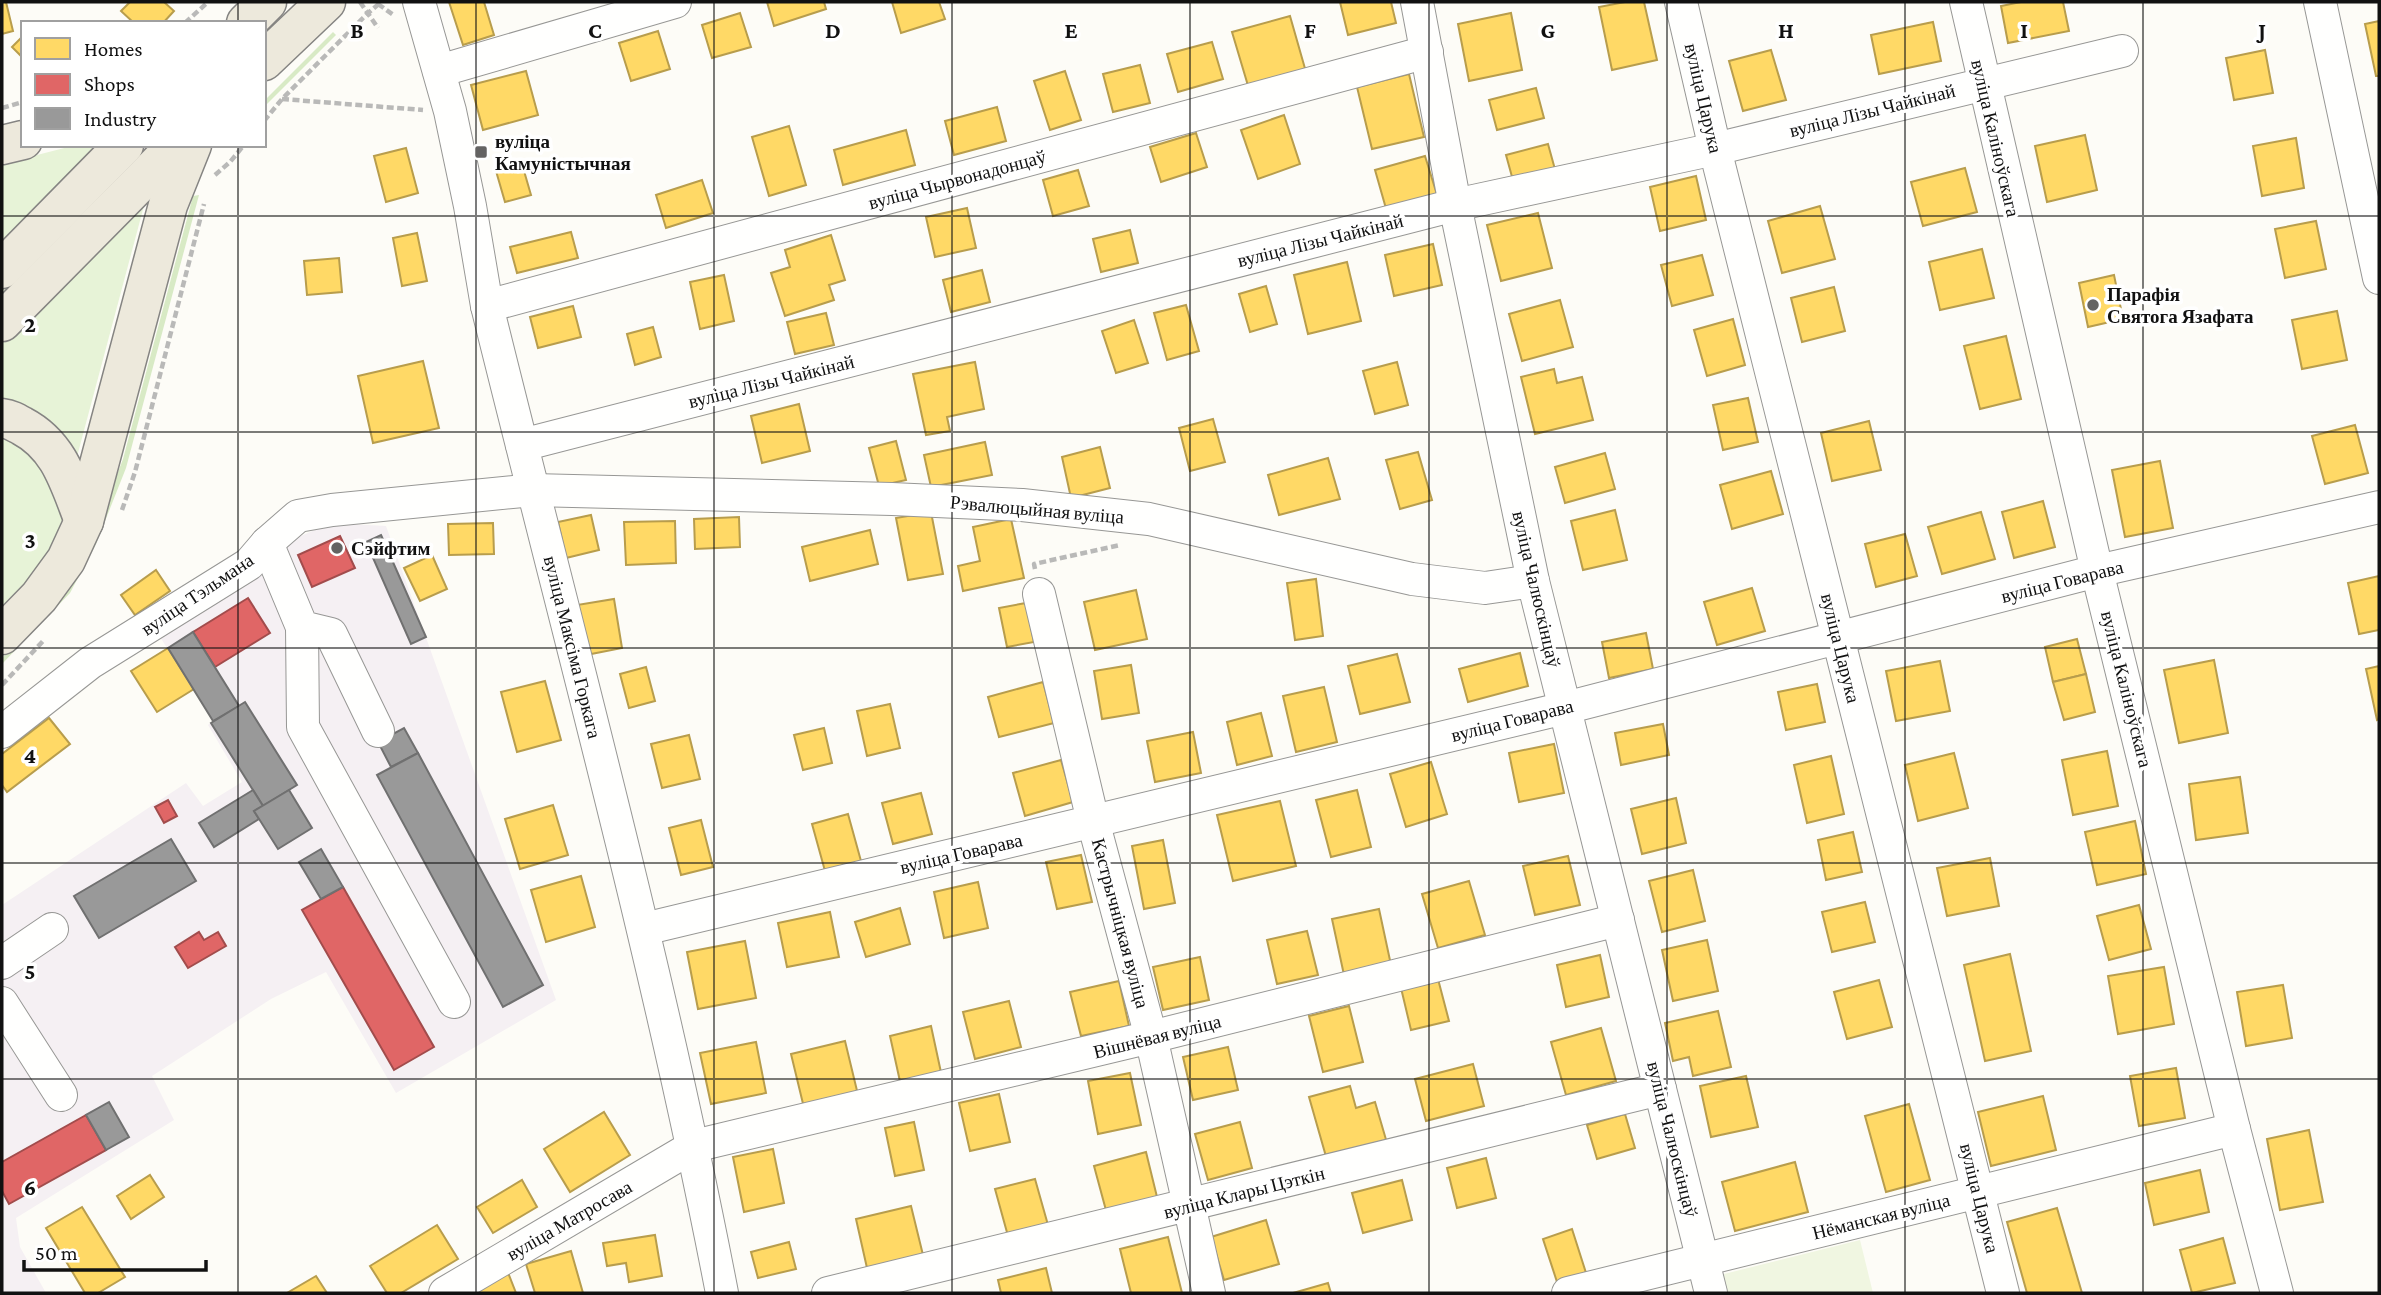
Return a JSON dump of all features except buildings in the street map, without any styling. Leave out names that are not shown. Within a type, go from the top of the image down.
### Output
[{"type":"main road","points":[[248,21],[267,2]]},
{"type":"main road","points":[[266,59],[327,3]]},
{"type":"main road","points":[[2,145],[21,140]]},
{"type":"main road","points":[[2,269],[122,147]]},
{"type":"main road","points":[[2,322],[175,147]]},
{"type":"main road","points":[[2,635],[39,597],[66,560],[84,521],[169,205],[191,147]]},
{"type":"main road","points":[[2,418],[37,434],[58,458],[84,521]]},
{"type":"street","name":"вуліца Максіма Горкага","points":[[419,2],[439,71],[467,192],[487,306],[644,929],[694,1146],[722,1293]]},
{"type":"street","points":[[439,71],[675,2]]},
{"type":"street","name":"вуліца Чалюскінцаў","points":[[1417,2],[1455,205],[1533,581],[1711,1293]]},
{"type":"street","name":"вуліца Царука","points":[[1681,2],[2003,1293]]},
{"type":"street","name":"вуліца Каліноўскага","points":[[1966,2],[2098,571],[2234,1129],[2277,1293]]},
{"type":"street","points":[[2320,2],[2379,278]]},
{"type":"street","name":"вуліца Лізы Чайкінай","points":[[522,445],[1455,205],[1716,149],[2122,51]]},
{"type":"street","name":"вуліца Чырвонадонцаў","points":[[487,306],[1427,52]]},
{"type":"street","name":"Рэвалюцыйная вуліца","points":[[533,490],[996,503],[1149,519],[1412,579],[1485,588],[1533,581]]},
{"type":"street","name":"вуліца Тэльмана","points":[[2,732],[90,663],[249,564],[267,543],[298,516],[332,510],[533,490]]},
{"type":"street","name":"вуліца Говарава","points":[[644,929],[1565,708],[2098,571],[2379,507]]},
{"type":"street","points":[[267,543],[302,627],[303,727],[454,1002]]},
{"type":"street","name":"Кастрычніцкая вуліца","points":[[1039,594],[1093,821],[1151,1038],[1209,1293]]},
{"type":"street","points":[[302,627],[331,634],[378,731]]},
{"type":"street","name":"Вішнёвая вуліца","points":[[694,1146],[1151,1038],[1618,920]]},
{"type":"street","points":[[2,963],[51,929]]},
{"type":"street","points":[[2,1003],[61,1095]]},
{"type":"street","name":"вуліца Клары Цэткін","points":[[828,1293],[1660,1089]]},
{"type":"street","name":"Нёманская вуліца","points":[[1568,1293],[2234,1129]]},
{"type":"street","name":"вуліца Матросава","points":[[445,1293],[694,1146]]},
{"type":"path","points":[[187,21],[208,2]]},
{"type":"path","points":[[360,2],[378,28]]},
{"type":"path","points":[[266,119],[367,13],[382,2]]},
{"type":"path","points":[[282,99],[424,110]]},
{"type":"path","points":[[2,108],[21,103]]},
{"type":"path","points":[[1039,594],[1034,564],[1139,541],[1149,519]]},
{"type":"shaded area","points":[[331,523],[386,526],[556,1000],[396,1093],[326,972],[271,999],[152,1076],[174,1120],[16,1218],[20,1247],[46,1293],[2,1293],[2,905],[186,783],[203,806],[242,782],[208,725],[213,721],[150,621],[201,579]]},
{"type":"green space","points":[[333,32],[336,35],[266,105],[266,99]]},
{"type":"green space","points":[[68,147],[112,147],[149,187],[74,468],[56,553],[2,606],[2,164]]},
{"type":"green space","points":[[199,195],[126,468],[96,544],[70,593],[2,664],[2,658],[33,626],[94,535],[123,459],[193,196]]},
{"type":"green space","points":[[1860,1240],[1873,1293],[1725,1293],[1720,1275]]},
{"type":"place","name":"вуліца Камуністычная","points":[[481,152]]},
{"type":"place","name":"Парафія Святога Язафата","points":[[2093,305]]},
{"type":"place","name":"Сэйфтим","points":[[337,548]]}]
